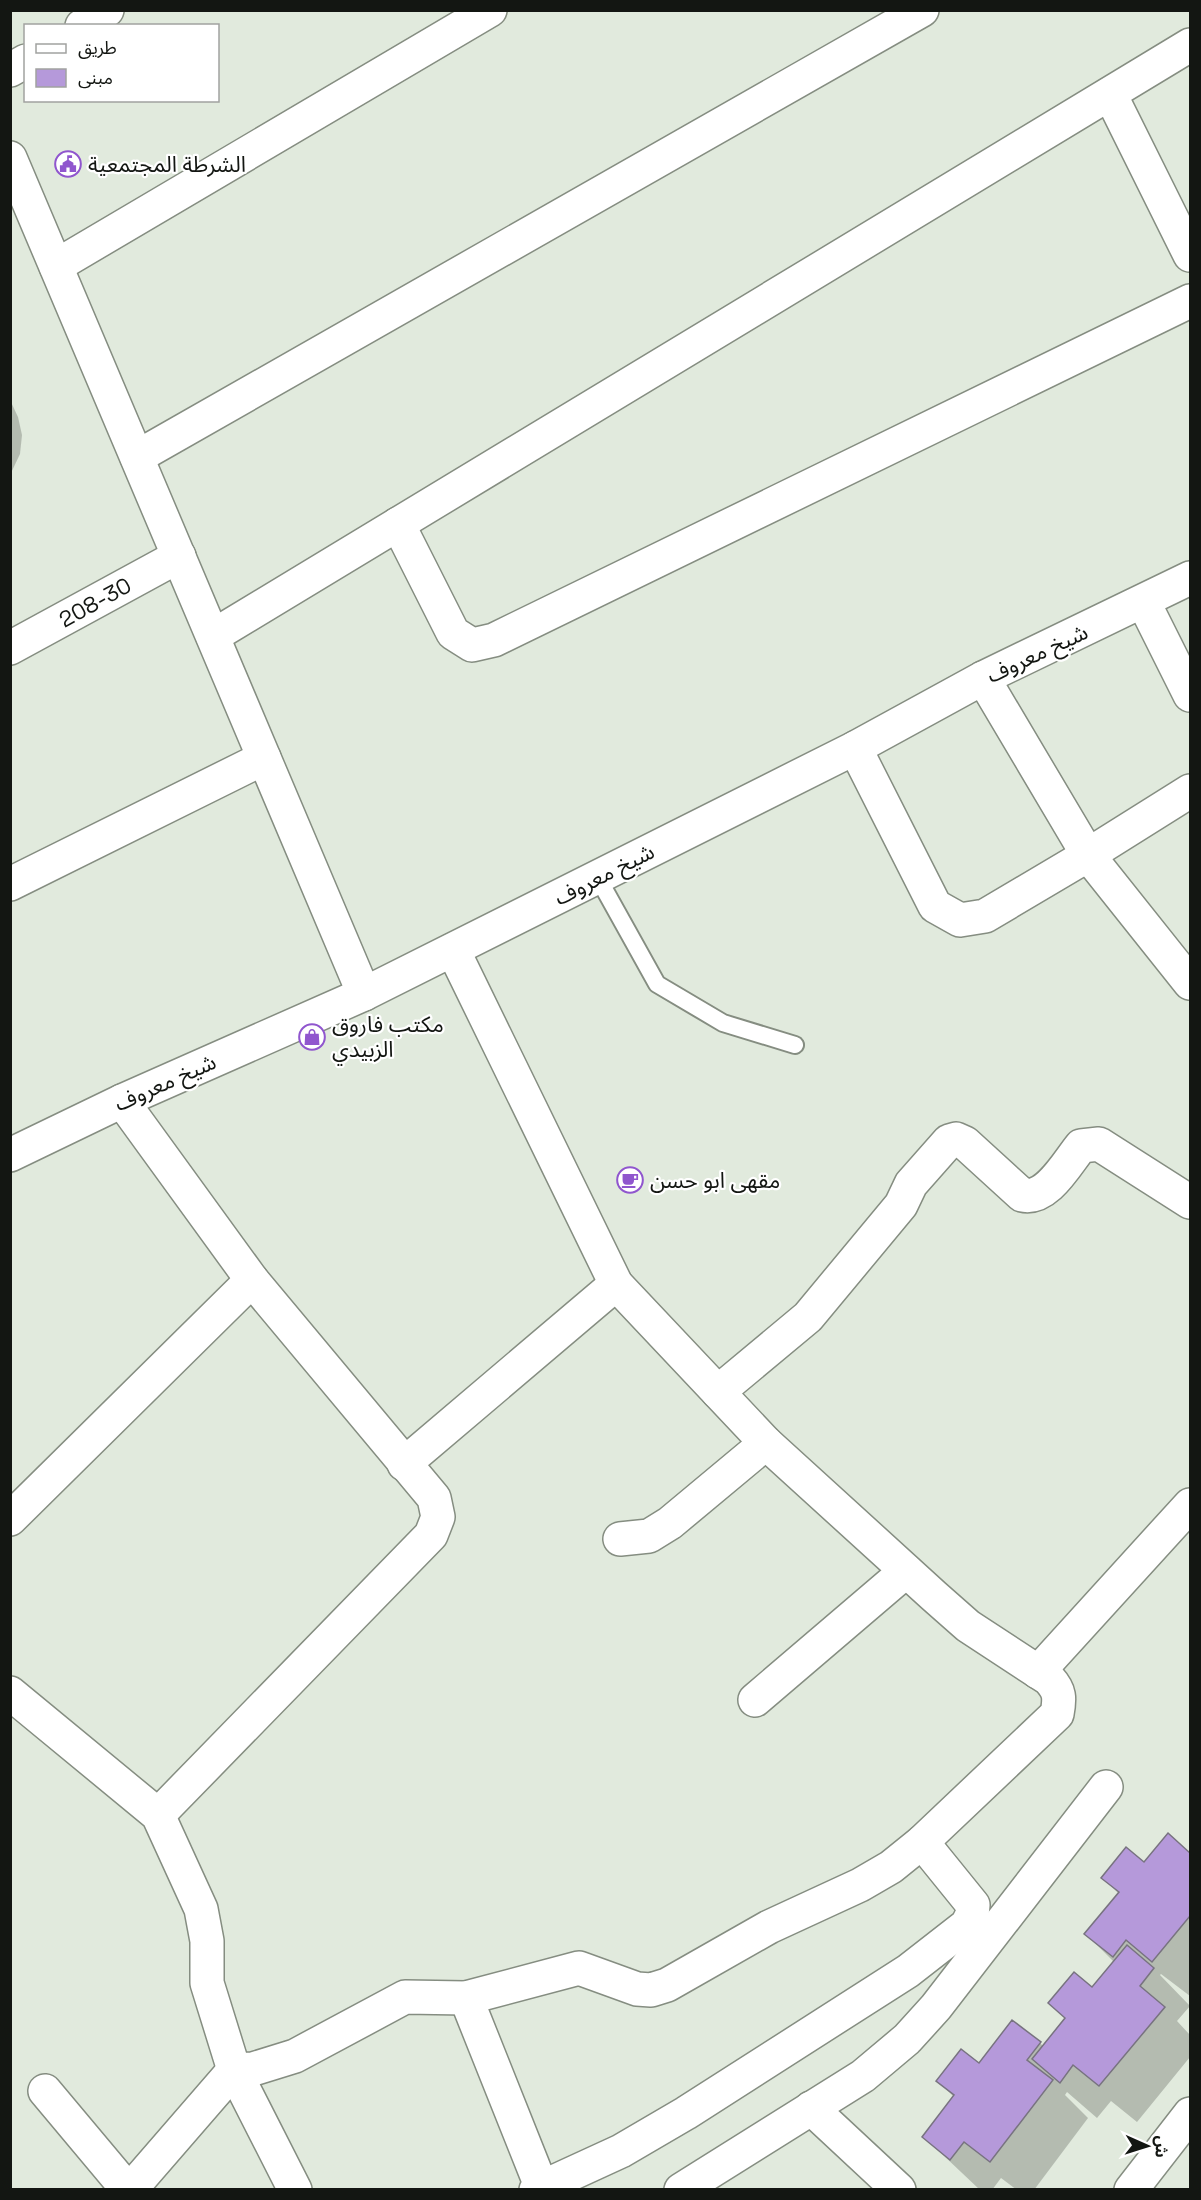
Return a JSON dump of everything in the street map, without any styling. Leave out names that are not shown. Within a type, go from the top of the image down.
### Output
[{"type":"street","points":[[85,24],[107,10]]},
{"type":"street","points":[[56,266],[490,10]]},
{"type":"street","points":[[137,457],[922,10]]},
{"type":"street","points":[[213,636],[1191,45]]},
{"type":"street","points":[[10,70],[24,62]]},
{"type":"street","points":[[1110,94],[1191,255]]},
{"type":"street","points":[[10,158],[364,994]]},
{"type":"street","points":[[398,524],[453,633],[472,645],[494,640],[1191,301]]},
{"type":"street","name":"208-30","points":[[10,648],[179,556]]},
{"type":"street","name":"شیخ معروف","points":[[10,1155],[122,1101],[364,994],[855,748],[983,678],[1144,603],[1191,578]]},
{"type":"street","points":[[1144,603],[1191,695]]},
{"type":"street","points":[[983,678],[1088,855],[1191,984]]},
{"type":"street","points":[[855,748],[935,906],[960,920],[985,916],[1191,790]]},
{"type":"street","points":[[10,884],[264,758]]},
{"type":"street","points":[[45,2091],[129,2190],[234,2070],[253,2069],[295,2056],[405,1997],[466,1998],[579,1968],[637,1989],[651,1990],[667,1985],[769,1927],[860,1885],[891,1867],[922,1842],[1057,1714],[1060,1701],[1058,1689],[1038,1672],[968,1626],[766,1443],[616,1284],[453,950]]},
{"type":"street","points":[[122,1101],[252,1280],[434,1498],[438,1517],[431,1535],[158,1815]]},
{"type":"street","points":[[718,1392],[808,1317],[894,1214],[911,1184],[949,1141],[956,1139],[965,1143],[1022,1195],[1038,1194],[1081,1146],[1088,1143],[1099,1144],[1191,1202]]},
{"type":"street","points":[[10,1519],[252,1280]]},
{"type":"street","points":[[404,1464],[616,1284]]},
{"type":"street","points":[[620,1539],[649,1536],[670,1523],[766,1443]]},
{"type":"street","points":[[1038,1672],[1191,1505]]},
{"type":"street","points":[[755,1700],[906,1571]]},
{"type":"street","points":[[10,1693],[158,1815],[201,1909],[207,1941],[207,1983],[234,2070],[295,2190]]},
{"type":"street","points":[[681,2190],[863,2076],[907,2039],[936,2007],[1106,1787]]},
{"type":"street","points":[[466,1998],[539,2188],[621,2151],[686,2113],[908,1971],[967,1925],[972,1915],[973,1905],[922,1842]]},
{"type":"street","points":[[811,2108],[899,2190]]},
{"type":"street","points":[[1131,2190],[1191,2114]]},
{"type":"lane","points":[[598,878],[657,984],[723,1023],[795,1045]]},
{"type":"building","points":[[1168,1833],[1190,1853],[1190,1916],[1152,1962],[1126,1940],[1113,1957],[1084,1934],[1119,1892],[1101,1878],[1126,1847],[1144,1862]]},
{"type":"building","points":[[1127,1945],[1154,1968],[1140,1986],[1165,2007],[1099,2086],[1073,2065],[1060,2083],[1032,2059],[1065,2018],[1048,2003],[1074,1972],[1092,1987]]},
{"type":"building","points":[[1012,2020],[1041,2042],[1027,2060],[1053,2080],[990,2162],[964,2142],[950,2160],[922,2137],[954,2095],[936,2081],[961,2049],[979,2063]]},
{"type":"place","name":"الشرطة المجتمعية","points":[[68,164]]},
{"type":"place","name":"مكتب فاروق الزبيدي","points":[[312,1037]]},
{"type":"place","name":"مقهى ابو حسن","points":[[630,1180]]}]
